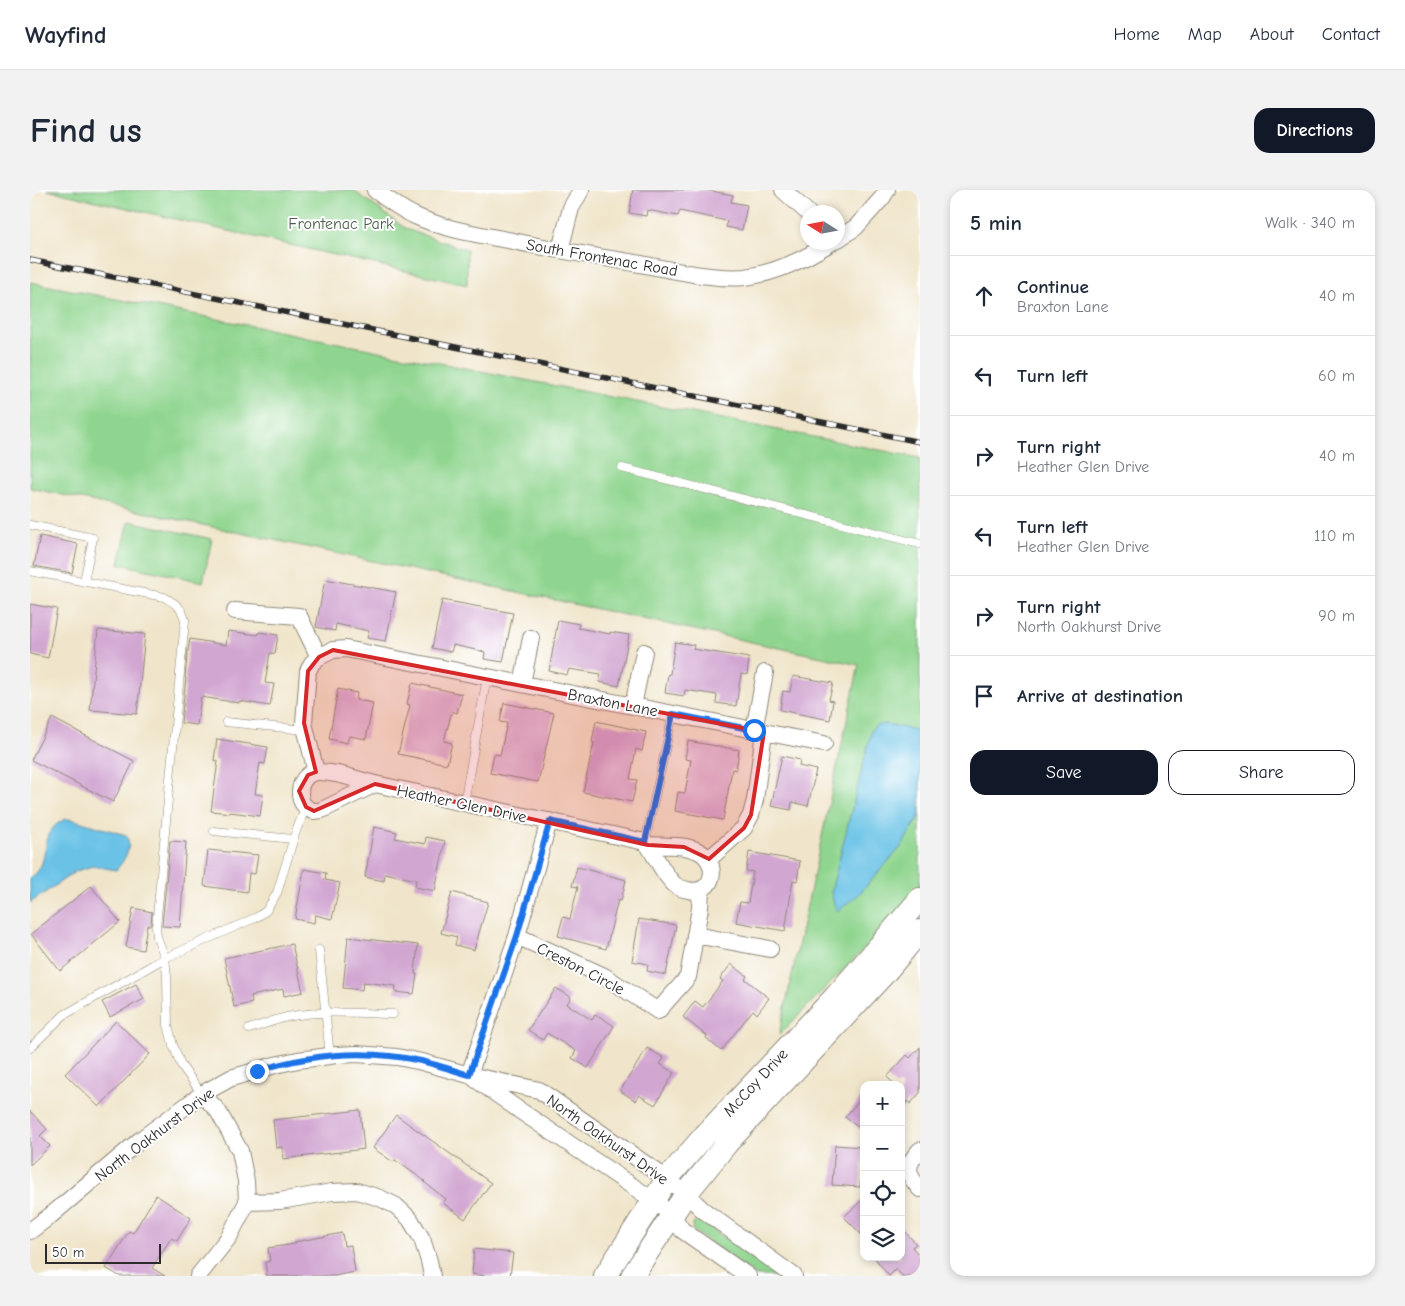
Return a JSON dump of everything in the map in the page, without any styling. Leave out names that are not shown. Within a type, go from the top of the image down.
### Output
[{"type":"street","name":"South Frontenac Road","points":[[375,190],[393,204],[413,215],[446,227],[560,250],[712,276],[743,277],[770,273],[802,260],[819,250]]},
{"type":"street","points":[[560,250],[571,208],[581,190]]},
{"type":"street","points":[[783,190],[800,206]]},
{"type":"street","points":[[845,234],[856,227],[887,190]]},
{"type":"street","points":[[235,611],[299,616],[319,656],[312,663],[308,671],[304,724],[316,772],[308,776],[301,783],[299,791],[306,807]]},
{"type":"street","points":[[522,684],[531,638]]},
{"type":"street","name":"Braxton Lane","points":[[319,656],[333,650],[346,650],[824,744]]},
{"type":"street","points":[[633,706],[644,652]]},
{"type":"street","points":[[646,844],[674,884],[682,889],[693,891],[701,890],[709,884],[712,868],[709,859],[744,828],[751,815],[755,800],[765,673]]},
{"type":"street","name":"Heather Glen Drive","points":[[316,772],[336,774],[646,844],[684,847],[696,850],[709,859]]},
{"type":"street","name":"Heather Glen Drive","points":[[306,807],[314,811],[322,810],[375,784]]},
{"type":"street","name":"Heather Glen Drive","points":[[469,1075],[517,936],[550,821]]},
{"type":"street","name":"Creston Circle","points":[[517,936],[604,976],[658,1011],[688,977],[701,890]]},
{"type":"street","name":"McCoy Drive","points":[[605,1276],[667,1178],[705,1134],[835,997],[920,899]]},
{"type":"street","name":"McCoy Drive","points":[[632,1276],[686,1194],[728,1142],[884,974],[920,931]]},
{"type":"street","points":[[695,936],[770,949]]},
{"type":"street","name":"North Oakhurst Drive","points":[[30,1231],[140,1140],[202,1094],[231,1078],[298,1060],[357,1054],[397,1057],[539,1090],[667,1178],[703,1210],[794,1276]]},
{"type":"street","name":"North Oakhurst Drive","points":[[469,1075],[653,1200],[672,1216],[682,1230],[748,1276]]},
{"type":"street","points":[[198,1276],[229,1237],[247,1202],[246,1182],[240,1151],[218,1112],[202,1094]]},
{"type":"street","points":[[920,1150],[912,1162],[909,1171],[913,1181],[920,1189]]},
{"type":"street","points":[[247,1202],[280,1201],[332,1192],[357,1190],[380,1198],[396,1206],[410,1219],[422,1239],[430,1261],[432,1276]]},
{"type":"lane","points":[[622,468],[920,544]]},
{"type":"lane","points":[[30,525],[93,538],[84,581]]},
{"type":"lane","points":[[30,571],[164,597],[182,609],[185,620],[156,938],[165,958],[168,1025],[173,1045],[182,1065],[202,1094]]},
{"type":"lane","points":[[464,803],[487,677]]},
{"type":"lane","points":[[646,844],[673,714]]},
{"type":"lane","points":[[226,722],[305,730]]},
{"type":"lane","points":[[30,1048],[64,1015],[165,958],[257,917],[266,911],[277,893],[293,839],[306,807]]},
{"type":"lane","points":[[214,831],[293,839]]},
{"type":"lane","points":[[319,950],[330,1056]]},
{"type":"lane","points":[[249,1029],[288,1017],[325,1013],[393,1014]]},
{"type":"highlighted area","points":[[333,650],[764,732],[751,815],[744,828],[709,859],[684,847],[648,845],[375,784],[314,811],[306,807],[299,791],[308,775],[316,772],[304,723],[308,671],[319,657]]},
{"type":"green space","name":"Frontenac Park","points":[[47,190],[353,190],[406,229],[467,250],[467,285]]},
{"type":"green space","points":[[30,282],[920,458],[920,885],[910,900],[779,1035],[859,665],[30,488]]},
{"type":"green space","points":[[129,521],[212,539],[203,582],[119,564]]},
{"type":"green space","points":[[697,1221],[708,1226],[777,1276],[756,1276],[693,1230],[692,1225]]},
{"type":"water","points":[[886,724],[920,731],[920,815],[901,847],[859,894],[838,911],[831,892],[872,729],[877,725]]},
{"type":"water","points":[[65,819],[71,819],[126,835],[129,844],[127,854],[116,870],[93,866],[76,871],[30,903],[30,878],[40,868],[52,829]]},
{"type":"building","points":[[633,190],[706,190],[733,195],[731,202],[747,205],[742,230],[726,227],[727,221],[680,211],[678,216],[647,210],[646,216],[629,213]]},
{"type":"building","points":[[40,536],[78,544],[72,573],[34,566]]},
{"type":"building","points":[[325,579],[396,592],[386,641],[367,638],[369,631],[336,624],[335,631],[316,627]]},
{"type":"building","points":[[442,600],[513,613],[503,662],[484,659],[485,652],[453,645],[451,652],[432,648]]},
{"type":"building","points":[[30,604],[57,609],[48,658],[30,654]]},
{"type":"building","points":[[558,620],[579,624],[578,628],[610,634],[610,632],[629,635],[619,686],[599,682],[601,674],[569,669],[567,675],[549,671]]},
{"type":"building","points":[[98,630],[145,634],[137,714],[90,710]]},
{"type":"building","points":[[228,631],[258,635],[259,632],[278,635],[275,654],[270,653],[265,683],[274,684],[270,706],[201,697],[197,725],[181,723],[190,639],[226,645]]},
{"type":"building","points":[[675,642],[694,645],[693,649],[749,658],[747,675],[741,674],[736,706],[716,703],[717,695],[685,690],[684,696],[665,693]]},
{"type":"building","points":[[793,676],[833,683],[829,700],[833,701],[830,720],[780,710],[783,691],[790,692]]},
{"type":"building","points":[[412,683],[462,694],[457,713],[452,711],[444,741],[452,743],[447,764],[398,754],[410,705],[407,704]]},
{"type":"building","points":[[338,689],[357,693],[356,700],[373,703],[366,739],[349,736],[347,743],[329,739]]},
{"type":"building","points":[[504,703],[554,713],[538,782],[490,773],[494,754],[500,755],[507,723],[500,722]]},
{"type":"building","points":[[52,718],[134,761],[113,802],[31,760]]},
{"type":"building","points":[[596,721],[646,732],[642,751],[636,749],[630,779],[637,780],[632,802],[583,792],[594,743],[592,742]]},
{"type":"building","points":[[217,739],[268,747],[265,764],[260,763],[255,794],[263,795],[260,816],[211,811],[218,761],[214,760]]},
{"type":"building","points":[[688,741],[739,750],[736,770],[732,769],[723,820],[675,811],[678,792],[685,793],[691,760],[685,759]]},
{"type":"building","points":[[782,756],[800,760],[799,766],[816,770],[808,806],[792,802],[791,810],[771,806]]},
{"type":"building","points":[[374,827],[397,832],[395,838],[425,844],[426,837],[445,841],[435,891],[415,887],[416,880],[385,873],[384,881],[365,877]]},
{"type":"building","points":[[170,841],[186,842],[180,927],[162,926]]},
{"type":"building","points":[[208,850],[258,855],[255,874],[249,873],[247,892],[204,886]]},
{"type":"building","points":[[749,852],[800,861],[797,881],[793,880],[785,931],[736,922],[740,902],[748,903],[753,872],[746,871]]},
{"type":"building","points":[[577,867],[626,880],[621,901],[618,900],[606,949],[558,936],[563,917],[570,919],[578,887],[572,886]]},
{"type":"building","points":[[304,869],[326,873],[325,880],[340,883],[332,919],[315,915],[314,923],[295,919]]},
{"type":"building","points":[[91,886],[120,922],[60,971],[31,934]]},
{"type":"building","points":[[452,892],[488,902],[474,950],[455,945],[457,937],[441,933]]},
{"type":"building","points":[[133,908],[152,912],[151,925],[147,925],[143,950],[126,947]]},
{"type":"building","points":[[639,919],[676,925],[666,975],[647,971],[648,964],[632,961]]},
{"type":"building","points":[[348,937],[418,945],[414,994],[395,992],[396,986],[363,982],[362,990],[343,988]]},
{"type":"building","points":[[292,944],[303,992],[284,996],[283,989],[251,996],[252,1003],[234,1007],[224,958]]},
{"type":"building","points":[[731,964],[747,976],[745,979],[769,998],[757,1014],[753,1010],[721,1051],[706,1038],[707,1036],[683,1017],[695,1001],[703,1007],[723,981],[720,979]]},
{"type":"building","points":[[136,984],[144,999],[110,1017],[102,1002]]},
{"type":"building","points":[[556,988],[571,997],[567,1004],[592,1020],[595,1015],[599,1016],[614,1026],[588,1068],[572,1058],[576,1051],[547,1033],[543,1040],[528,1030]]},
{"type":"building","points":[[116,1021],[150,1054],[99,1107],[65,1074]]},
{"type":"building","points":[[920,1047],[920,1093],[910,1104],[908,1101],[905,1105],[905,1081],[891,1081],[887,1077],[907,1055],[910,1058]]},
{"type":"building","points":[[647,1048],[664,1058],[660,1064],[674,1073],[655,1105],[639,1095],[636,1101],[620,1091]]},
{"type":"building","points":[[860,1100],[860,1129],[845,1117]]},
{"type":"building","points":[[360,1110],[364,1149],[283,1159],[282,1147],[276,1148],[273,1120]]},
{"type":"building","points":[[30,1111],[47,1129],[40,1136],[50,1146],[30,1165]]},
{"type":"building","points":[[396,1115],[491,1183],[465,1219],[443,1203],[446,1199],[425,1181],[395,1160],[393,1162],[373,1148]]},
{"type":"building","points":[[835,1145],[860,1147],[860,1187],[832,1185]]},
{"type":"building","points":[[156,1195],[191,1218],[177,1241],[171,1238],[152,1268],[165,1276],[119,1276],[106,1268],[129,1231],[133,1233]]},
{"type":"building","points":[[860,1202],[860,1233],[844,1217]]},
{"type":"building","points":[[905,1232],[916,1244],[912,1247],[920,1256],[920,1270],[913,1276],[902,1276],[896,1269],[889,1276],[877,1261],[905,1261]]},
{"type":"building","points":[[342,1233],[344,1246],[351,1245],[355,1272],[334,1276],[267,1276],[265,1262],[270,1261],[268,1248]]},
{"type":"building","points":[[474,1249],[513,1253],[510,1276],[472,1274]]},
{"type":"railway","points":[[30,260],[920,442]]},
{"type":"route","points":[[257,1071],[298,1060],[357,1054],[397,1057],[469,1075],[517,936],[550,821],[645,842],[673,714],[754,730]]}]
